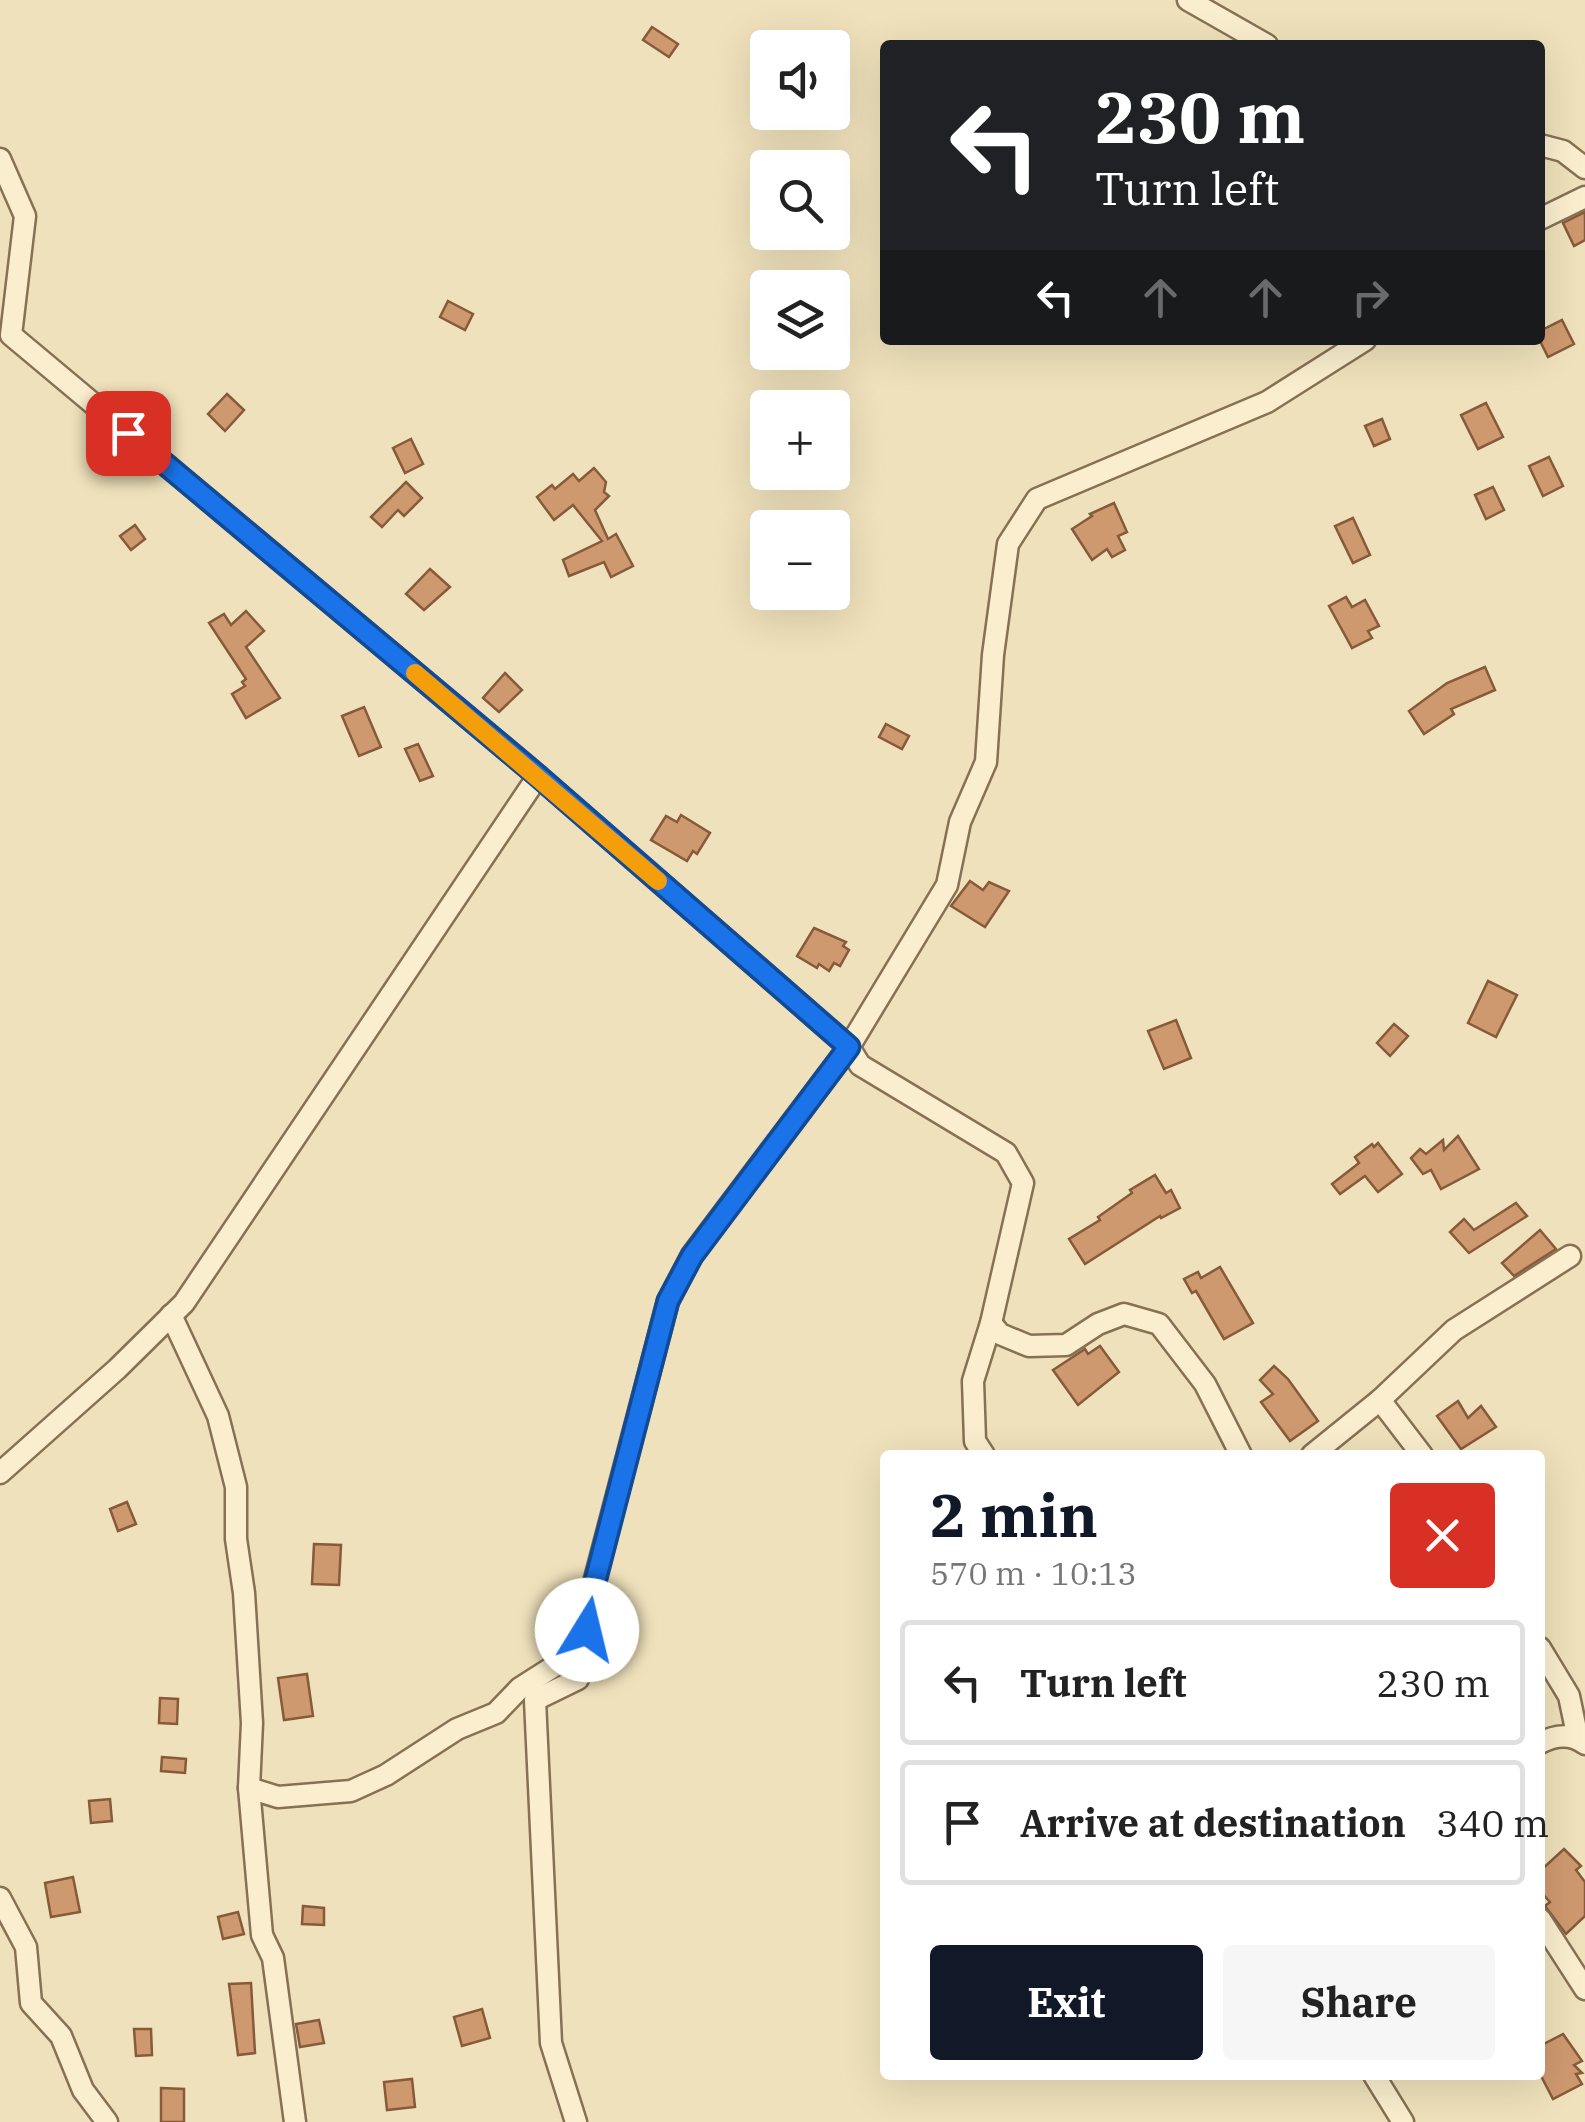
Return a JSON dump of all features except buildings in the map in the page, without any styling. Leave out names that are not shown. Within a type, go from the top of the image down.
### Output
[{"type":"street","points":[[1188,0],[1258,40]]},
{"type":"street","points":[[1545,146],[1563,151],[1585,168]]},
{"type":"street","points":[[0,159],[25,216],[5,333],[538,776],[849,1047],[860,1065],[1006,1154],[1023,1183],[991,1323],[973,1381],[975,1441],[981,1450]]},
{"type":"street","points":[[1545,217],[1585,197]]},
{"type":"street","points":[[576,2122],[552,2043],[535,1700],[578,1680],[586,1650],[588,1609],[668,1301],[692,1256],[849,1047],[947,885],[960,822],[986,762],[993,655],[1008,544],[1037,498],[1267,402],[1357,345]]},
{"type":"street","points":[[0,1472],[117,1369],[195,1287],[538,776]]},
{"type":"street","points":[[1318,1450],[1380,1400],[1454,1330],[1570,1256]]},
{"type":"street","points":[[991,1323],[1000,1334],[1029,1346],[1066,1345],[1098,1324],[1124,1314],[1159,1324],[1205,1384],[1238,1450]]},
{"type":"street","points":[[171,1315],[218,1416],[236,1487],[236,1539],[244,1593],[252,1723],[248,1788],[262,1934],[273,1958],[295,2122]]},
{"type":"street","points":[[1380,1400],[1418,1450]]},
{"type":"street","points":[[248,1788],[278,1797],[351,1791],[386,1775],[457,1729],[496,1713],[520,1688],[586,1650]]},
{"type":"street","points":[[1545,1657],[1568,1696],[1582,1742],[1554,1736],[1545,1740]]},
{"type":"street","points":[[0,1898],[26,1947],[31,2003],[62,2036],[83,2090],[107,2122]]},
{"type":"street","points":[[1545,1927],[1585,1989]]},
{"type":"street","points":[[1377,2080],[1403,2122]]},
{"type":"slow traffic","points":[[415,673],[658,881]]},
{"type":"route","points":[[128,433],[538,776],[849,1047],[692,1256],[668,1301],[588,1609],[587,1630]]}]
